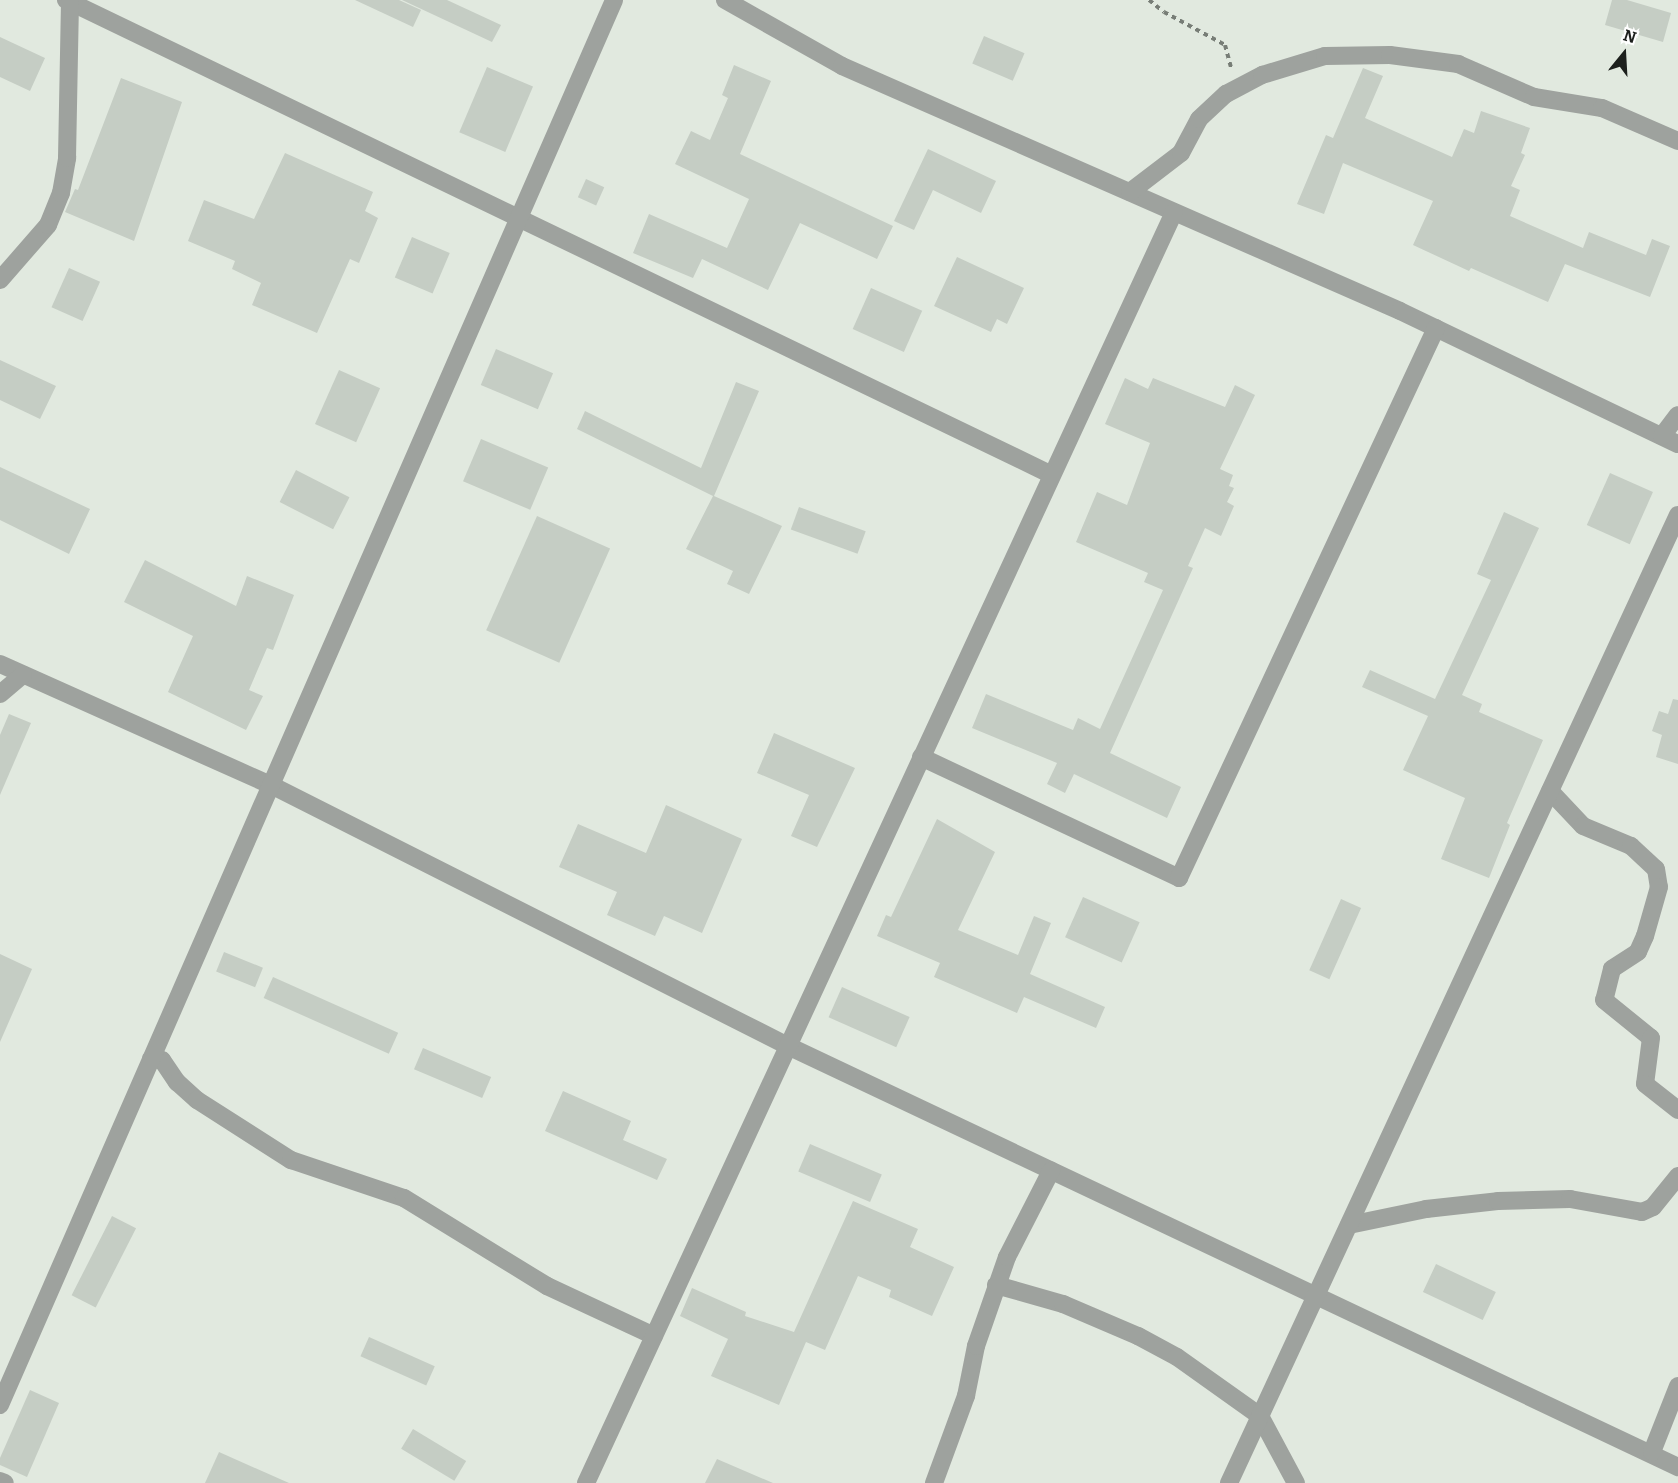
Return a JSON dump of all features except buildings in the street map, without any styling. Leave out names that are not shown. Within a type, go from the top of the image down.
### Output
[{"type":"street","points":[[0,1405],[614,0]]},
{"type":"street","points":[[725,0],[842,66],[1436,328],[1670,440],[1678,415]]},
{"type":"street","points":[[0,280],[48,225],[61,192],[67,158],[68,1],[1052,475]]},
{"type":"street","points":[[1130,192],[1181,153],[1199,118],[1236,89],[1262,75],[1325,56],[1362,54],[1422,58],[1458,64],[1534,97],[1602,108],[1678,141]]},
{"type":"street","points":[[586,1483],[1174,212]]},
{"type":"street","points":[[921,757],[1179,878],[1436,328]]},
{"type":"street","points":[[1229,1483],[1678,515]]},
{"type":"street","points":[[0,664],[271,785],[788,1046],[1315,1298],[1652,1452],[1678,1467]]},
{"type":"street","points":[[0,694],[23,675]]},
{"type":"street","points":[[1550,791],[1583,826],[1631,846],[1656,869],[1659,887],[1646,936],[1638,952],[1612,969],[1604,1000],[1651,1038],[1645,1084],[1678,1110]]},
{"type":"street","points":[[151,1059],[162,1060],[177,1082],[197,1100],[291,1160],[404,1198],[547,1286],[654,1336]]},
{"type":"street","points":[[934,1483],[966,1396],[976,1346],[996,1285],[1050,1172]]},
{"type":"street","points":[[1348,1225],[1426,1209],[1508,1200],[1570,1199],[1642,1212],[1653,1207],[1678,1176]]},
{"type":"street","points":[[996,1285],[1063,1304],[1138,1336],[1177,1357],[1260,1416],[1296,1483]]},
{"type":"street","points":[[1652,1452],[1678,1386]]},
{"type":"street","points":[[0,1481],[4,1483]]},
{"type":"path","points":[[1149,0],[1164,12],[1225,45],[1236,89]]}]
